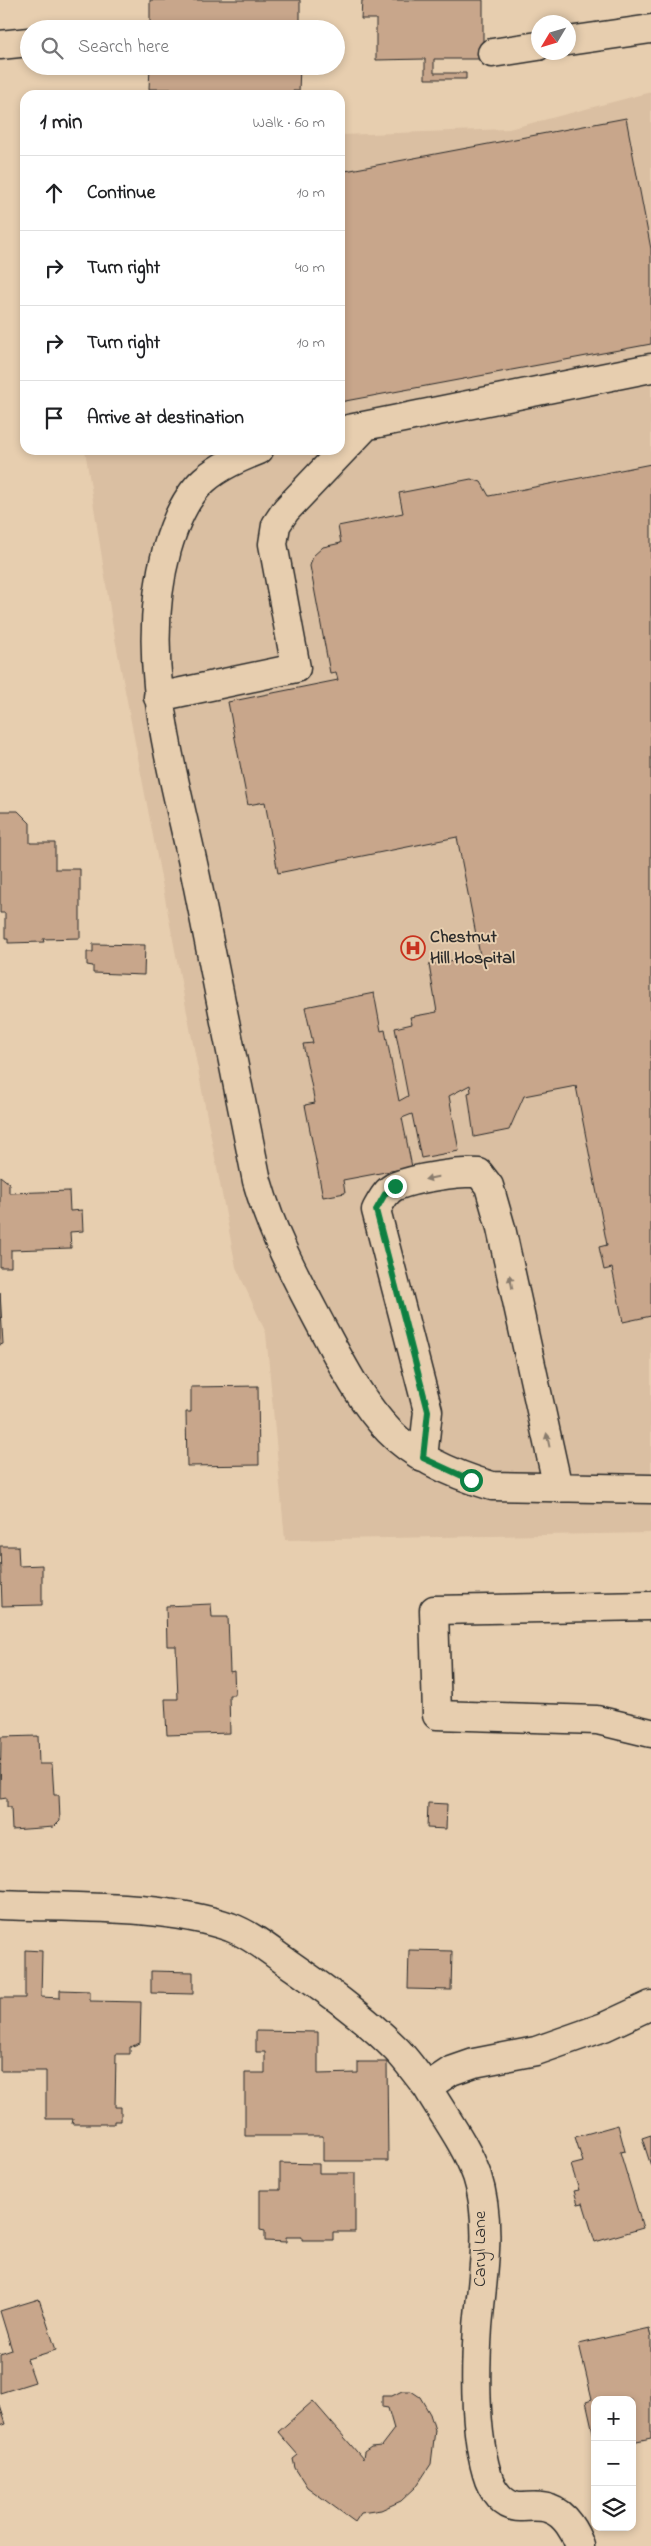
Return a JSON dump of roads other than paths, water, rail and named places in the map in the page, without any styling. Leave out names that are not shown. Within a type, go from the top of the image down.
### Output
[{"type":"street","points":[[576,40],[651,30]]},
{"type":"street","points":[[0,45],[20,43]]},
{"type":"street","points":[[492,53],[531,47]]},
{"type":"street","points":[[345,430],[651,368]]},
{"type":"street","points":[[345,447],[366,426]]},
{"type":"street","points":[[248,455],[223,466],[203,481],[186,502],[171,533],[162,566],[154,630],[158,697],[256,1181],[266,1215],[297,1281],[357,1389],[389,1432],[423,1458],[471,1480],[492,1486],[651,1489]]},
{"type":"street","points":[[158,697],[296,668],[274,544],[276,525],[309,484],[338,455]]},
{"type":"street","points":[[423,1458],[428,1411],[376,1210],[385,1194],[395,1186],[460,1172],[479,1173],[489,1186],[500,1228],[558,1488]]},
{"type":"street","points":[[651,1606],[434,1610],[437,1715],[596,1720],[651,1733]]},
{"type":"street","name":"Caryl Lane","points":[[0,1905],[144,1911],[192,1918],[232,1928],[291,1965],[358,2015],[396,2049],[427,2087],[466,2152],[477,2177],[483,2210],[485,2237],[478,2329],[477,2389],[481,2446],[487,2476],[496,2493],[507,2503],[517,2507],[550,2509],[564,2519],[580,2546]]},
{"type":"street","points":[[427,2087],[451,2071],[474,2063],[536,2051],[604,2027],[651,2006]]},
{"type":"place","name":"Chestnut Hill Hospital","points":[[413,948]]}]
